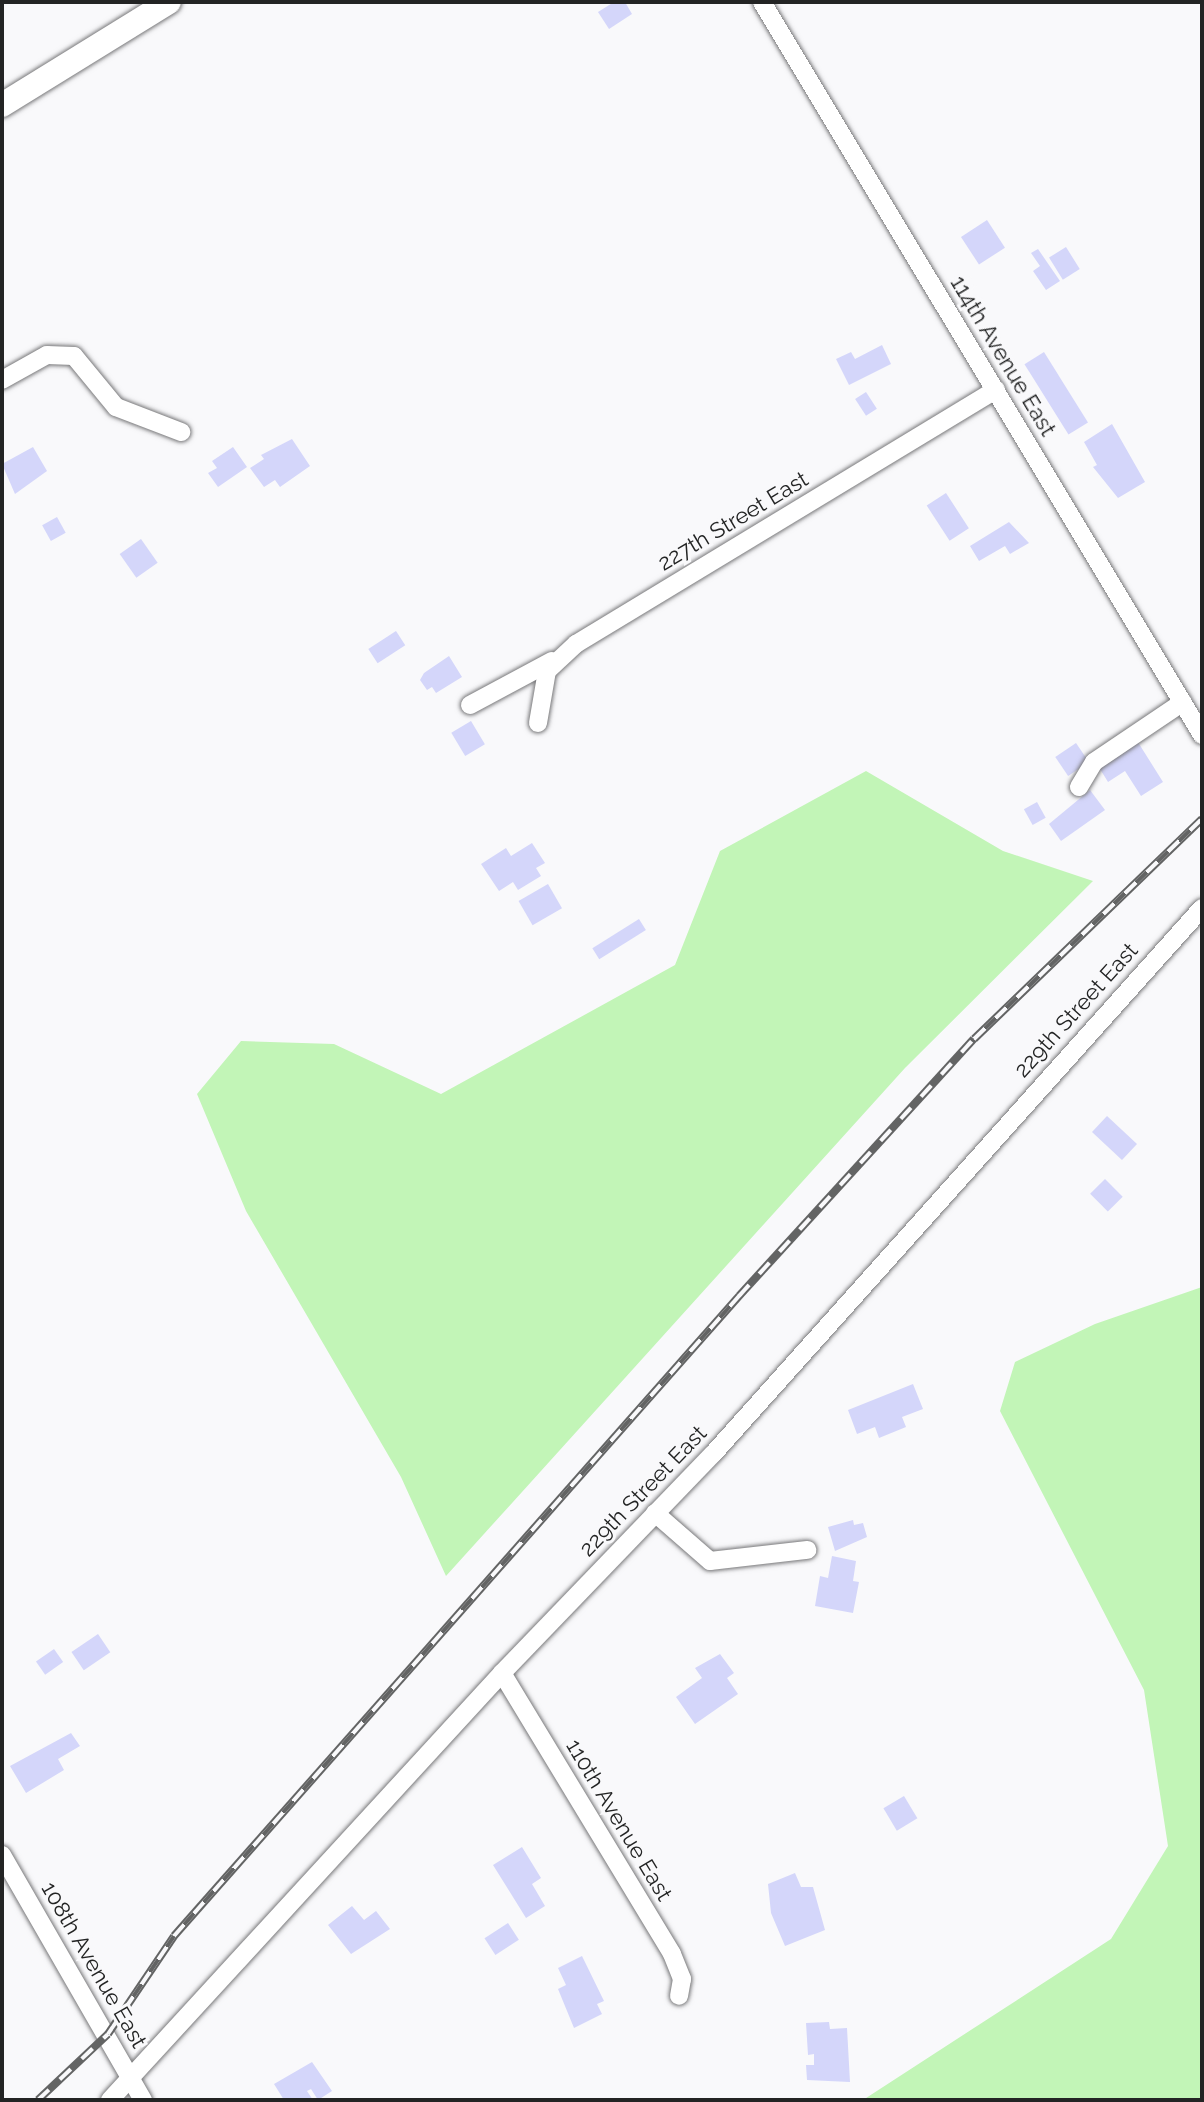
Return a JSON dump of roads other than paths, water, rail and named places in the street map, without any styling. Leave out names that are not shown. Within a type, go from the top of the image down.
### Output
[{"type":"main road","points":[[2,105],[169,2]]},
{"type":"street","name":"114th Avenue East","points":[[762,2],[1202,735]]},
{"type":"street","points":[[2,380],[47,355],[74,356],[116,407],[181,432]]},
{"type":"street","name":"227th Street East","points":[[538,723],[541,684],[561,656],[996,390]]},
{"type":"street","points":[[470,705],[561,656]]},
{"type":"street","points":[[1079,787],[1094,762],[1183,702]]},
{"type":"street","name":"229th Street East","points":[[110,2100],[502,1673],[655,1513],[1202,908]]},
{"type":"street","points":[[655,1513],[710,1561],[807,1550]]},
{"type":"street","name":"110th Avenue East","points":[[502,1673],[672,1954],[682,1979],[679,1996]]},
{"type":"street","name":"108th Avenue East","points":[[2,1855],[143,2100]]},
{"type":"railway","points":[[38,2100],[108,2034],[174,1936],[739,1296],[974,1039],[1202,819]]}]
